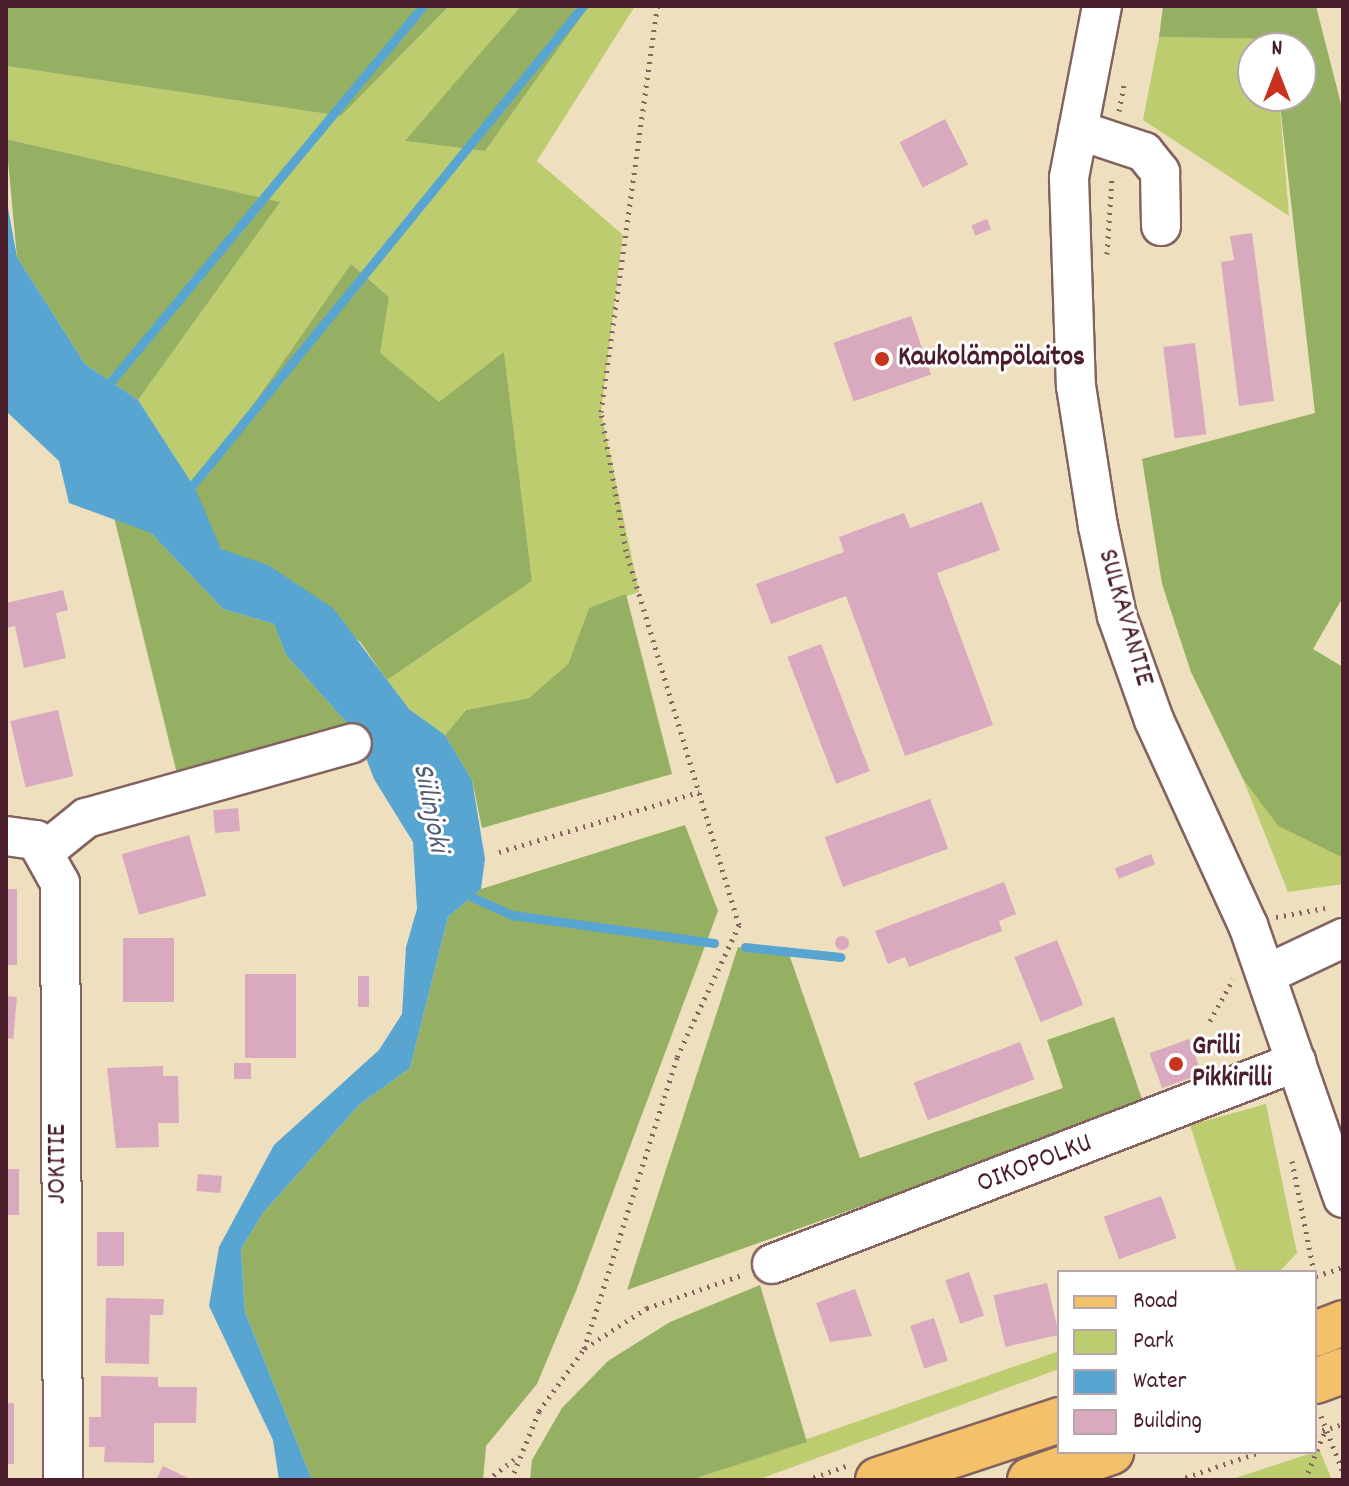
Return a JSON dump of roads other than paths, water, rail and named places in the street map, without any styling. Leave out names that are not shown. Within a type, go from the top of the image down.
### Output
[{"type":"main road","points":[[1317,1333],[1343,1323]]},
{"type":"main road","points":[[1317,1380],[1343,1371]]},
{"type":"main road","points":[[878,1480],[1057,1421]]},
{"type":"main road","points":[[1030,1480],[1105,1454]]},
{"type":"street","name":"SULKAVANTIE","points":[[1102,6],[1069,178],[1076,386],[1117,616],[1252,973],[1296,1062],[1343,1198]]},
{"type":"street","points":[[1078,130],[1115,137],[1144,152],[1160,172],[1161,226]]},
{"type":"street","points":[[6,836],[36,840],[45,851],[86,818],[352,743]]},
{"type":"street","name":"JOKITIE","points":[[45,851],[60,883],[63,1480]]},
{"type":"street","points":[[1252,973],[1343,938]]},
{"type":"street","name":"OIKOPOLKU","points":[[772,1264],[1296,1062]]},
{"type":"water","name":"Siilinjoki","points":[[6,197],[17,257],[85,364],[138,400],[195,488],[221,549],[268,565],[333,608],[409,709],[445,735],[472,780],[485,859],[481,889],[448,917],[410,1068],[359,1105],[263,1213],[241,1249],[245,1312],[312,1480],[279,1480],[273,1440],[209,1306],[219,1247],[274,1145],[379,1050],[402,1014],[406,947],[417,909],[413,842],[374,779],[357,734],[286,655],[274,624],[223,609],[151,533],[69,503],[59,461],[6,411]]},
{"type":"waterway","points":[[103,391],[423,6]]},
{"type":"waterway","points":[[186,493],[583,6]]},
{"type":"waterway","points":[[472,897],[512,915],[714,943]]},
{"type":"waterway","points":[[745,947],[840,957]]},
{"type":"place","name":"Kaukolämpölaitos","points":[[882,359]]},
{"type":"place","name":"Grilli Pikkirilli","points":[[1176,1064]]}]
